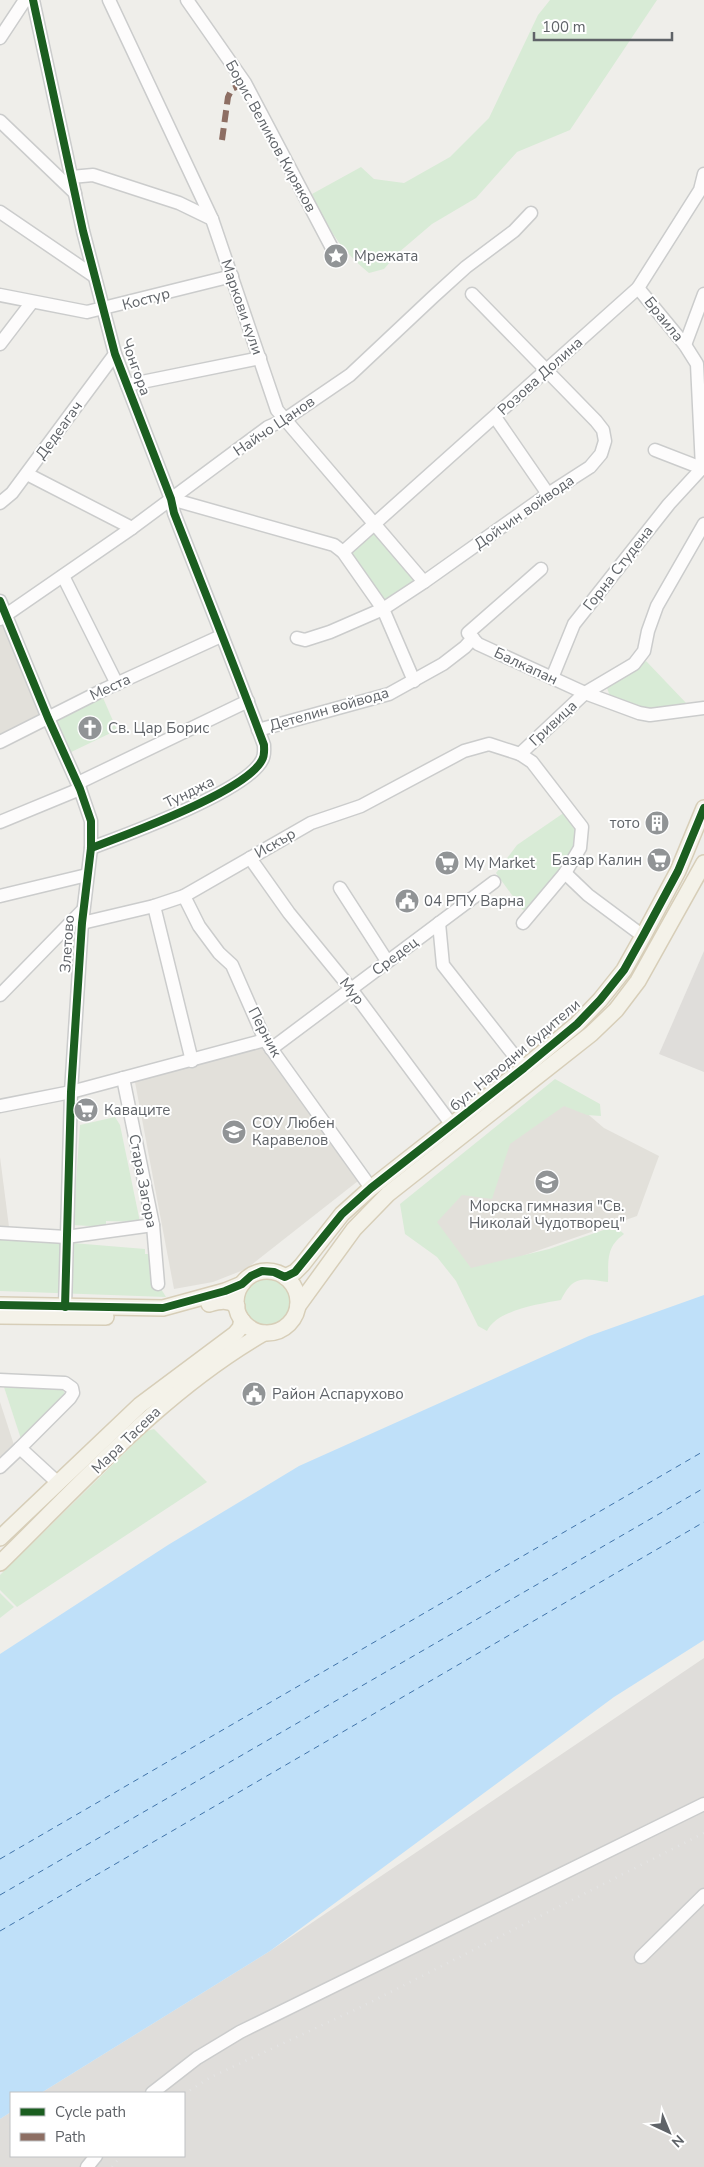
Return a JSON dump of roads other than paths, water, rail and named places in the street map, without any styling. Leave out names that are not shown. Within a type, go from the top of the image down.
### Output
[{"type":"main road","name":"бул. Народни будители","points":[[285,1277],[291,1275],[302,1265],[342,1214],[371,1188],[524,1068],[577,1024],[600,1000],[624,970],[644,936],[678,871],[704,808]]},
{"type":"main road","name":"бул. Народни будители","points":[[298,1306],[322,1270],[354,1229],[388,1194],[592,1034],[616,1010],[648,965],[704,863]]},
{"type":"main road","points":[[0,1304],[163,1308],[226,1291],[242,1284],[251,1276],[262,1271],[274,1272],[285,1277],[295,1290],[298,1306],[293,1318],[285,1327],[273,1332],[254,1330],[242,1320],[236,1306],[230,1301],[222,1300],[163,1318],[0,1316]]},
{"type":"main road","points":[[236,1306],[237,1294],[242,1284]]},
{"type":"main road","name":"Мара Тасева","points":[[0,1538],[57,1482],[156,1391],[235,1334],[240,1328],[242,1320]]},
{"type":"main road","name":"Мара Тасева","points":[[0,1563],[164,1404],[241,1346],[264,1332]]},
{"type":"street","points":[[0,38],[25,0]]},
{"type":"street","name":"Чонгора","points":[[33,0],[94,276],[115,354],[258,730]]},
{"type":"street","name":"Маркови кули","points":[[109,0],[212,219],[277,410],[374,526],[424,582]]},
{"type":"street","name":"Борис Великов Киряков","points":[[187,0],[245,83],[333,250]]},
{"type":"street","points":[[0,122],[75,193]]},
{"type":"street","name":"Розова Долина","points":[[343,552],[638,288],[702,191],[704,174]]},
{"type":"street","points":[[71,176],[93,175],[180,203],[212,219]]},
{"type":"street","points":[[0,212],[94,276]]},
{"type":"street","name":"Найчо Цанов","points":[[3,617],[132,528],[268,428],[284,420],[350,376],[466,267],[514,231],[531,213]]},
{"type":"street","name":"Костур","points":[[0,295],[87,312],[103,310],[232,276]]},
{"type":"street","name":"Браила","points":[[638,288],[685,345],[697,364],[703,468]]},
{"type":"street","points":[[472,294],[547,370]]},
{"type":"street","points":[[685,345],[704,294]]},
{"type":"street","points":[[0,344],[32,302]]},
{"type":"street","name":"Дедеагач","points":[[0,503],[12,493],[27,474],[115,354]]},
{"type":"street","points":[[127,385],[260,358]]},
{"type":"street","name":"Дойчин войвода","points":[[297,638],[305,640],[330,632],[383,608],[424,582],[596,460],[605,441],[603,430],[547,370]]},
{"type":"street","points":[[496,417],[548,494]]},
{"type":"street","points":[[655,450],[703,468]]},
{"type":"street","name":"Горна Студена","points":[[552,678],[574,624],[669,504],[703,468]]},
{"type":"street","points":[[27,474],[132,528]]},
{"type":"street","points":[[171,498],[334,545],[343,552],[383,608],[414,681]]},
{"type":"street","name":"Гривица","points":[[524,923],[565,873],[580,848],[582,827],[532,762],[520,754],[585,693],[634,664],[644,651],[648,630],[657,606],[704,524]]},
{"type":"street","name":"Детелин войвода","points":[[258,730],[389,694],[414,681],[465,647],[471,635],[540,569]]},
{"type":"street","points":[[63,576],[117,684]]},
{"type":"street","name":"Злетово","points":[[0,600],[3,617],[79,786],[91,821],[71,1092],[65,1307]]},
{"type":"street","name":"Балкапан","points":[[471,635],[478,644],[585,693],[639,713],[650,715],[704,708]]},
{"type":"street","name":"Места","points":[[0,742],[117,684],[221,636]]},
{"type":"street","points":[[0,822],[79,786],[248,701]]},
{"type":"street","name":"Тунджа","points":[[90,848],[150,826],[211,798],[239,781],[262,761],[264,745],[258,730]]},
{"type":"street","name":"Искър","points":[[83,916],[154,906],[184,896],[311,822],[361,806],[464,752],[489,744],[520,754]]},
{"type":"street","name":"Мур","points":[[250,858],[289,913],[351,989],[452,1125]]},
{"type":"street","points":[[565,873],[588,895],[644,936]]},
{"type":"street","points":[[0,896],[87,875]]},
{"type":"street","name":"Средец","points":[[268,1044],[351,989],[494,882]]},
{"type":"street","points":[[340,888],[387,962]]},
{"type":"street","name":"Перник","points":[[184,896],[199,926],[219,953],[232,965],[268,1044],[371,1188]]},
{"type":"street","points":[[154,906],[192,1061]]},
{"type":"street","points":[[0,995],[83,916]]},
{"type":"street","points":[[439,923],[443,965],[524,1068]]},
{"type":"street","points":[[0,1106],[71,1092],[268,1044]]},
{"type":"street","name":"Стара Загора","points":[[123,1078],[153,1225],[158,1284]]},
{"type":"street","points":[[0,1233],[66,1236],[153,1225]]},
{"type":"street","points":[[0,1380],[65,1383],[72,1388],[70,1398],[0,1467]]},
{"type":"street","points":[[20,1448],[57,1482]]},
{"type":"street","points":[[153,2092],[197,2058],[240,2032],[704,1804]]},
{"type":"street","points":[[641,1957],[704,1895]]},
{"type":"street","points":[[87,2167],[95,2157]]},
{"type":"water","points":[[704,1295],[704,1640],[614,1697],[270,1951],[43,2092],[10,2092],[10,2113],[0,2119],[0,1654],[168,1545],[299,1466],[589,1336]]},
{"type":"railway","points":[[185,2093],[211,2077],[361,2007],[704,1833]]},
{"type":"railway","points":[[112,2167],[120,2157]]},
{"type":"place","name":"Мрежата","points":[[336,256]]},
{"type":"place","name":"Св. Цар Борис","points":[[90,728]]},
{"type":"place","name":"тото","points":[[657,823]]},
{"type":"place","name":"Базар Калин","points":[[659,860]]},
{"type":"place","name":"My Market","points":[[447,863]]},
{"type":"place","name":"04 РПУ Варна","points":[[407,901]]},
{"type":"place","name":"Каваците","points":[[86,1110]]},
{"type":"place","name":"СОУ Любен Каравелов","points":[[234,1132]]},
{"type":"place","name":"Морска гимназия \"Св. Николай Чудотворец\"","points":[[547,1182]]},
{"type":"place","name":"Район Аспарухово","points":[[254,1394]]}]
